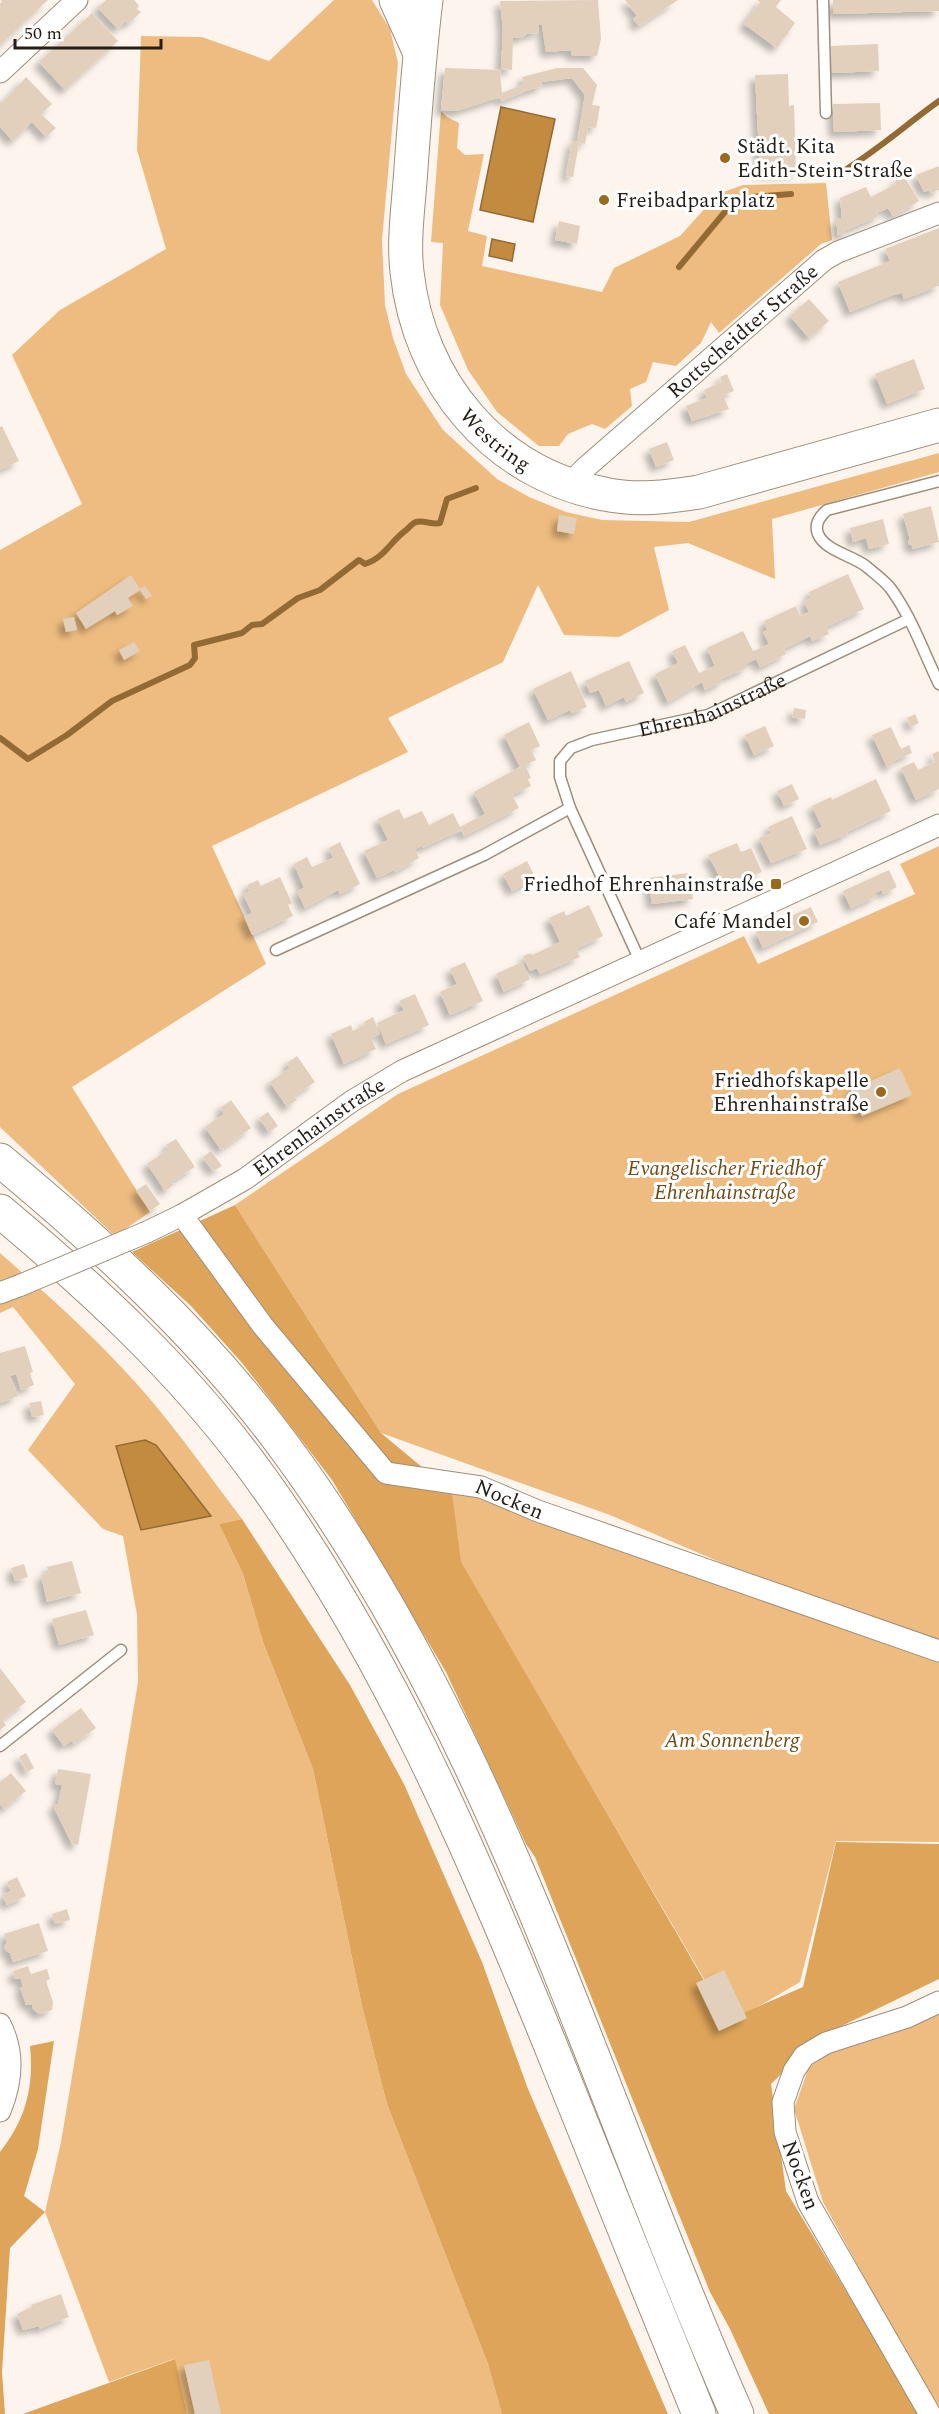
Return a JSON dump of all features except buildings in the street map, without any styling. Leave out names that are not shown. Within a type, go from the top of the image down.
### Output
[{"type":"main road","points":[[396,0],[420,56]]},
{"type":"main road","name":"Westring","points":[[426,0],[406,248],[407,273],[417,320],[430,359],[462,409],[490,439],[518,460],[569,485],[606,495],[658,498],[699,492],[939,425]]},
{"type":"main road","points":[[0,1160],[73,1221],[146,1287],[222,1370],[276,1436],[333,1516],[398,1625],[468,1758],[534,1908],[669,2252],[737,2414]]},
{"type":"main road","points":[[0,1211],[120,1315],[194,1395],[248,1461],[304,1540],[363,1638],[436,1780],[501,1924],[699,2414]]},
{"type":"street","points":[[0,72],[77,0]]},
{"type":"street","name":"Rottscheidter Straße","points":[[569,485],[584,469],[824,260],[838,252],[939,213]]},
{"type":"street","name":"Ehrenhainstraße","points":[[0,1293],[147,1232],[182,1215],[245,1179],[352,1101],[402,1071],[939,825]]},
{"type":"street","name":"Nocken","points":[[182,1215],[263,1326],[386,1473],[481,1487],[538,1511],[939,1651]]},
{"type":"street","name":"Nocken","points":[[930,2414],[808,2202],[785,2132],[783,2102],[794,2072],[804,2056],[826,2043],[907,2016],[939,2002]]},
{"type":"street","points":[[0,2024],[11,2062],[10,2080],[0,2111]]},
{"type":"lane","points":[[823,0],[826,113]]},
{"type":"lane","points":[[939,481],[827,510],[819,517],[816,526],[823,541],[864,565],[890,588],[909,619],[939,684]]},
{"type":"lane","name":"Ehrenhainstraße","points":[[640,961],[570,808],[560,777],[560,760],[572,748],[592,740],[708,715],[909,619]]},
{"type":"lane","points":[[276,950],[484,855],[570,808]]},
{"type":"lane","points":[[0,1746],[122,1650]]},
{"type":"green space","points":[[334,0],[372,0],[390,29],[398,63],[382,240],[385,305],[393,338],[406,374],[443,430],[497,479],[529,497],[566,512],[602,520],[689,522],[939,453],[939,472],[772,519],[775,579],[688,543],[654,547],[669,610],[619,637],[564,635],[538,585],[503,662],[388,718],[408,752],[212,846],[266,964],[72,1087],[150,1212],[115,1236],[0,1127],[0,550],[82,504],[12,355],[60,310],[166,249],[137,150],[141,36],[202,37],[269,61]]},
{"type":"green space","points":[[441,111],[459,123],[457,148],[465,155],[484,154],[468,231],[487,236],[482,266],[602,292],[614,268],[680,236],[718,194],[743,185],[826,183],[832,240],[821,244],[719,333],[711,322],[701,343],[676,366],[653,362],[646,382],[630,389],[632,406],[605,429],[592,424],[568,434],[559,446],[539,446],[497,412],[468,370],[440,305],[443,243],[431,242]]},
{"type":"green space","name":"Evangelischer Friedhof Ehrenhainstraße","points":[[939,846],[939,1646],[757,1578],[610,1515],[381,1433],[235,1205],[398,1094],[744,936],[758,964],[915,894],[900,864]]},
{"type":"green space","points":[[0,1253],[109,1354],[185,1442],[242,1519],[219,1524],[243,1574],[263,1642],[313,1769],[362,2006],[387,2104],[488,2364],[502,2414],[187,2414],[174,2359],[109,2382],[45,2212],[61,2142],[138,1682],[137,1615],[123,1536],[103,1529],[28,1450],[75,1384],[13,1307],[0,1313]]},
{"type":"green space","name":"Am Sonnenberg","points":[[451,1487],[939,1657],[939,1842],[836,1841],[800,1982],[730,2023],[460,1563]]},
{"type":"green space","points":[[939,2009],[939,2414],[823,2202],[794,2109],[809,2067],[834,2050]]},
{"type":"shaded area","points":[[501,107],[555,119],[533,222],[480,210]]},
{"type":"shaded area","points":[[492,239],[515,244],[512,261],[489,256]]},
{"type":"shaded area","points":[[235,1205],[381,1433],[452,1492],[461,1562],[727,2020],[803,1987],[836,1842],[939,1844],[939,1979],[819,2037],[771,2084],[786,2191],[920,2414],[769,2414],[730,2329],[710,2292],[535,1857],[526,1844],[446,1672],[332,1480],[243,1364],[191,1306],[132,1252]]},
{"type":"shaded area","points":[[145,1440],[156,1445],[211,1516],[141,1530],[116,1446]]},
{"type":"shaded area","points":[[242,1519],[350,1685],[404,1784],[482,1962],[528,2089],[668,2414],[502,2414],[488,2364],[387,2104],[362,2006],[313,1769],[263,1642],[243,1574],[219,1524]]},
{"type":"shaded area","points":[[54,2041],[38,2149],[24,2196],[45,2212],[10,2248],[2,2372],[5,2414],[0,2414],[0,2152],[16,2127],[26,2102],[31,2075],[30,2046]]},
{"type":"shaded area","points":[[175,2359],[187,2414],[23,2414]]},
{"type":"waterway","points":[[835,176],[875,150],[939,101]]},
{"type":"waterway","points":[[752,197],[791,194]]},
{"type":"waterway","points":[[679,267],[729,207],[735,204]]},
{"type":"waterway","points":[[0,738],[28,759],[67,735],[112,701],[190,665],[195,658],[194,645],[242,633],[252,625],[262,624],[298,598],[320,590],[359,560],[365,564],[377,558],[415,523],[440,523],[447,499],[476,488]]},
{"type":"place","name":"Städt. Kita Edith-Stein-Straße","points":[[725,158]]},
{"type":"place","name":"Freibadparkplatz","points":[[604,200]]},
{"type":"place","name":"Friedhof Ehrenhainstraße","points":[[776,884]]},
{"type":"place","name":"Café Mandel","points":[[804,921]]},
{"type":"place","name":"Friedhofskapelle Ehrenhainstraße","points":[[881,1092]]}]
